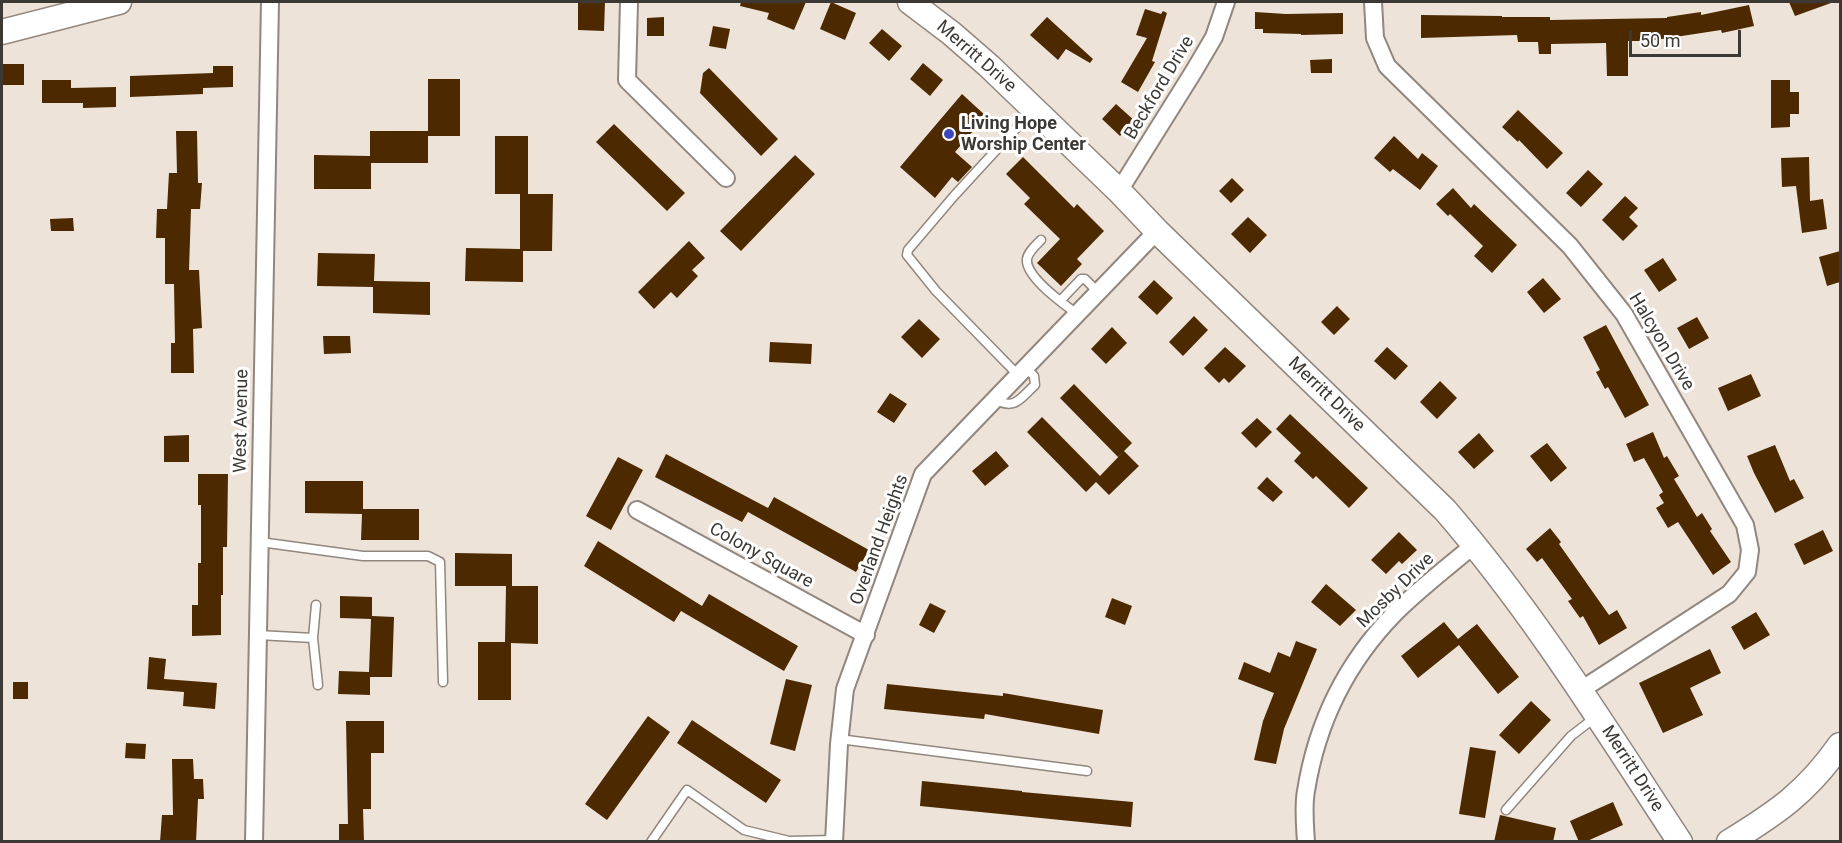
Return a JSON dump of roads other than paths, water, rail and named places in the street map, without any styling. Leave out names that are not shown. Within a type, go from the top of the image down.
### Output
[{"type":"main road","points":[[2,32],[119,2]]},
{"type":"main road","name":"Merritt Drive","points":[[914,2],[982,59],[1119,190],[1157,231],[1445,510],[1475,544],[1533,622],[1581,690],[1680,842]]},
{"type":"main road","points":[[1729,842],[1773,815],[1810,784],[1840,745]]},
{"type":"street","name":"West Avenue","points":[[254,842],[270,2]]},
{"type":"street","points":[[629,2],[627,80],[726,178]]},
{"type":"street","name":"Beckford Drive","points":[[1119,190],[1214,37],[1226,2]]},
{"type":"street","name":"Halcyon Drive","points":[[1373,2],[1375,38],[1387,66],[1570,246],[1624,314],[1745,525],[1750,550],[1747,572],[1729,594],[1581,690]]},
{"type":"street","name":"Overland Heights","points":[[834,841],[839,739],[845,689],[924,474],[1157,231]]},
{"type":"street","name":"Colony Square","points":[[637,510],[866,635]]},
{"type":"street","name":"Mosby Drive","points":[[1306,842],[1305,793],[1316,743],[1333,699],[1361,653],[1395,613],[1475,544]]},
{"type":"lane","points":[[1023,372],[936,291],[907,255],[908,250],[954,196],[1034,109]]},
{"type":"lane","points":[[1041,240],[1029,253],[1028,267],[1036,279],[1077,314]]},
{"type":"lane","points":[[1060,301],[1080,279],[1085,279],[1098,292]]},
{"type":"lane","points":[[260,542],[363,556],[428,556],[440,562],[444,682]]},
{"type":"lane","points":[[316,605],[313,638],[318,685]]},
{"type":"lane","points":[[258,635],[313,638]]},
{"type":"lane","points":[[1506,810],[1571,736],[1597,716]]},
{"type":"lane","points":[[839,739],[1087,771]]},
{"type":"lane","points":[[651,842],[687,790],[744,830],[789,841],[834,841]]},
{"type":"place","name":"Living Hope Worship Center","points":[[949,134]]}]
